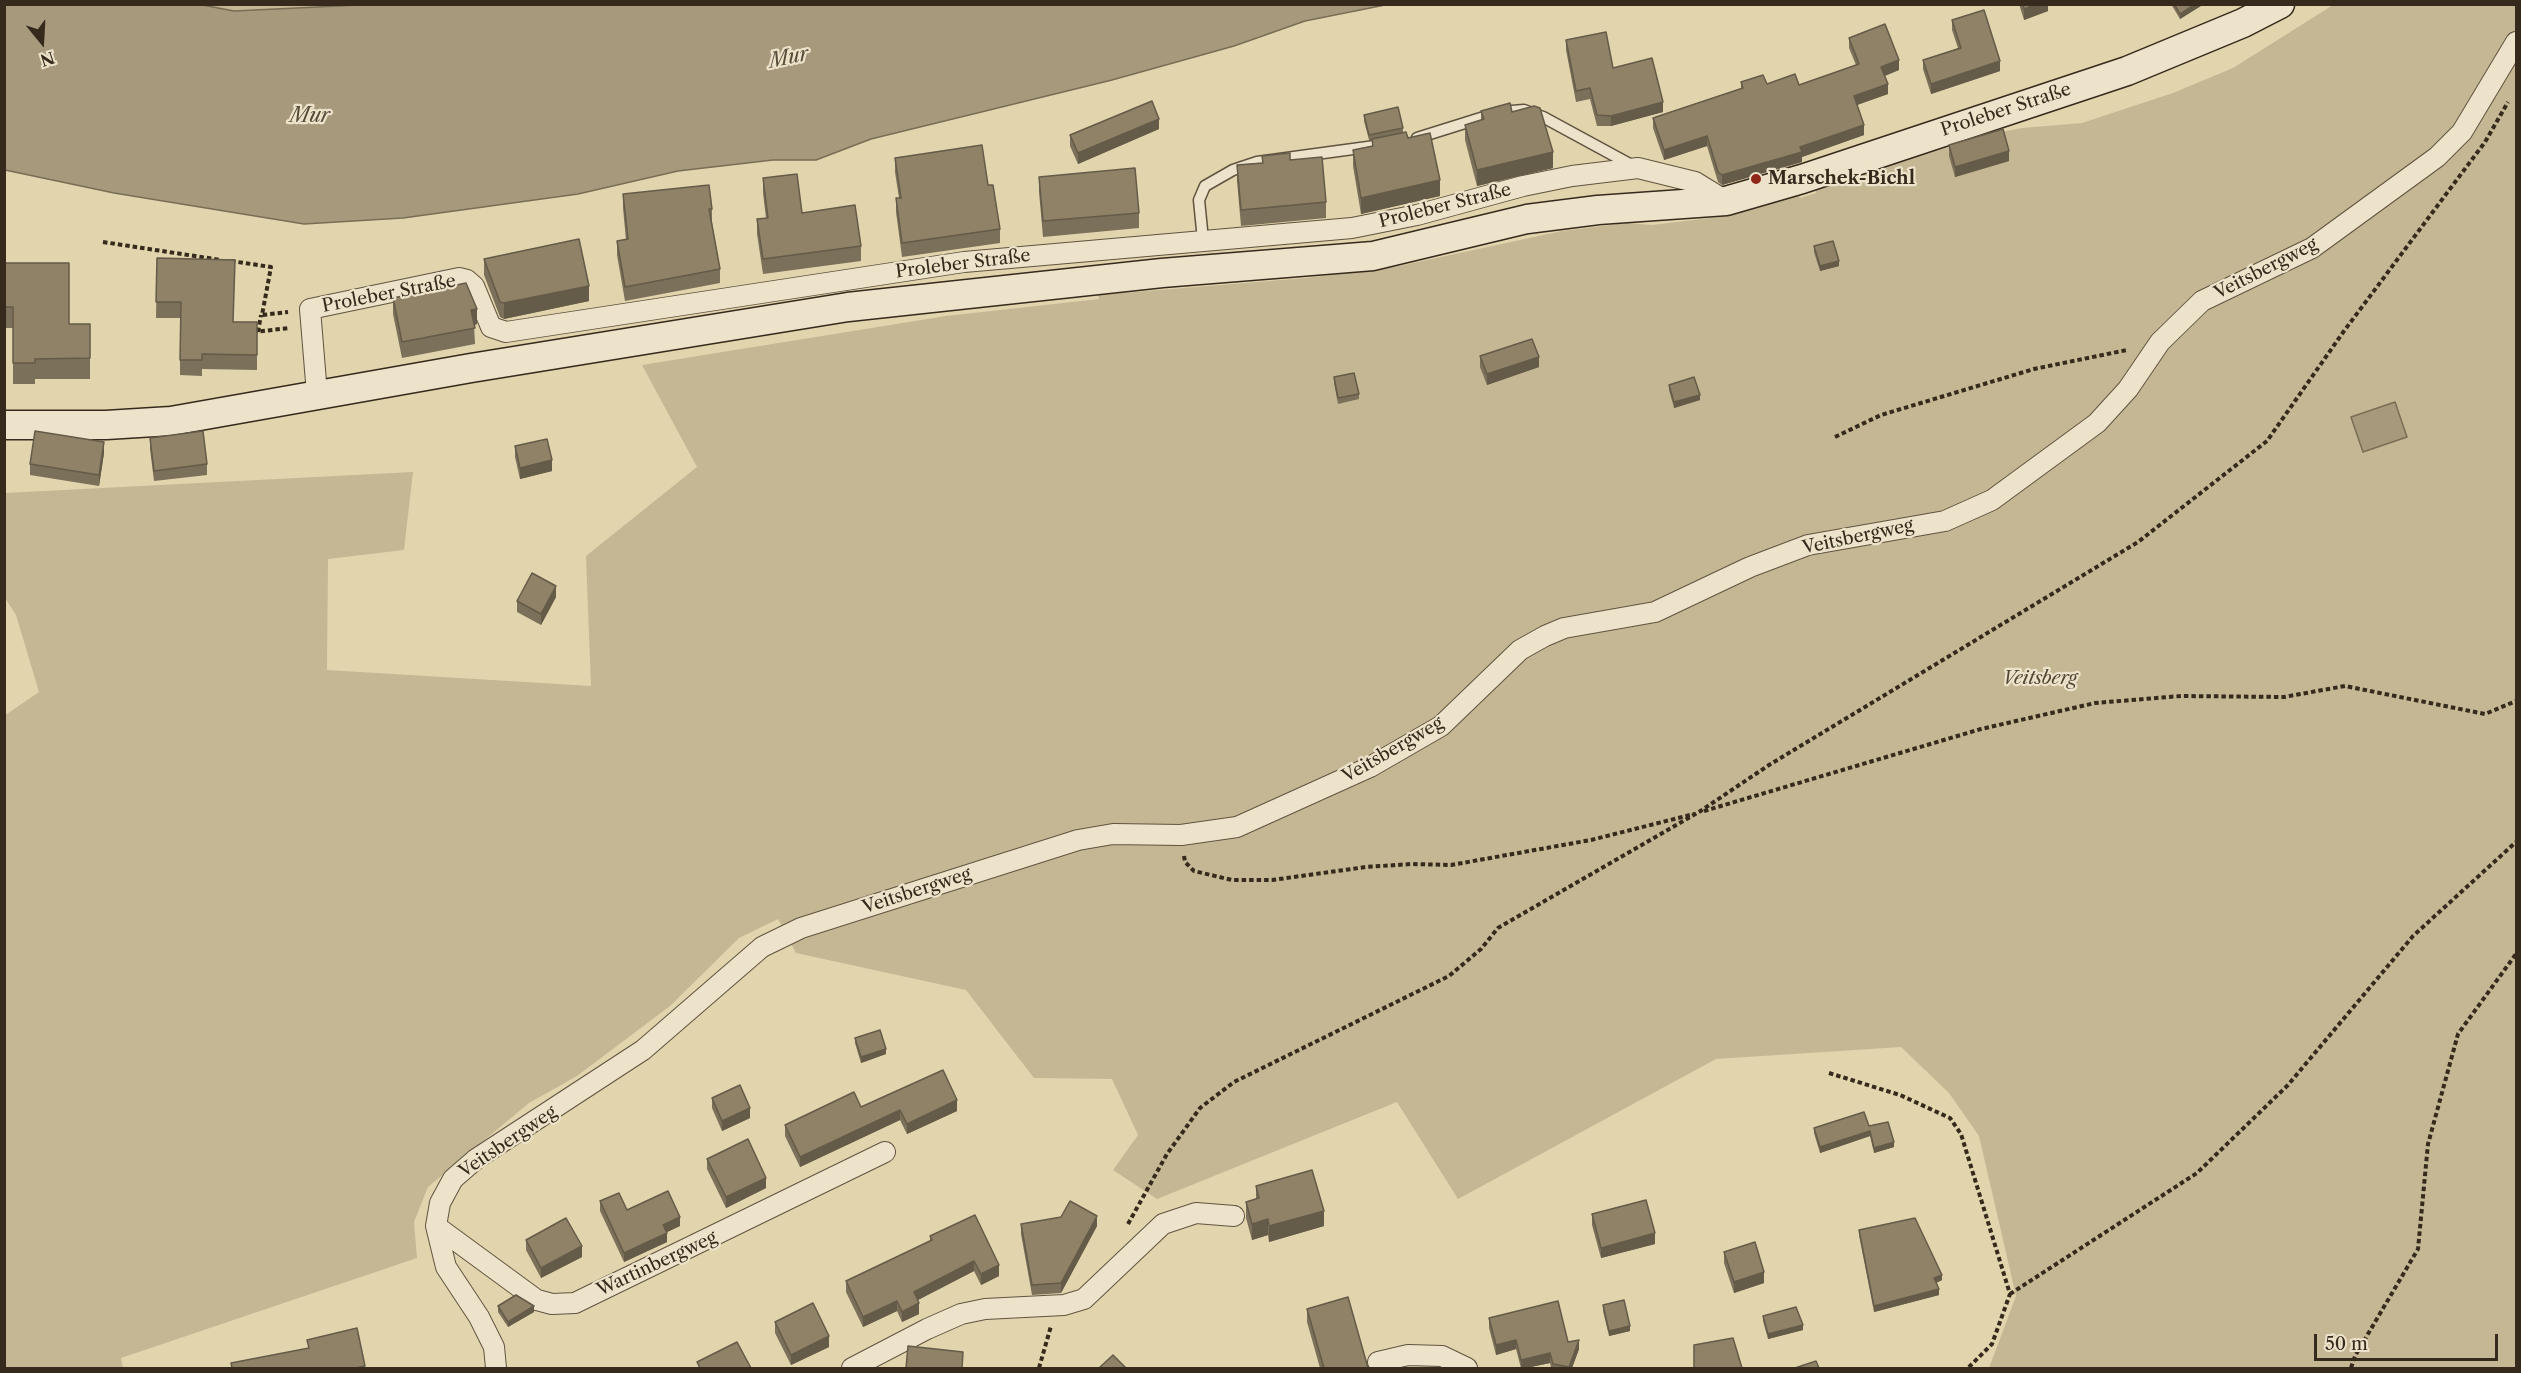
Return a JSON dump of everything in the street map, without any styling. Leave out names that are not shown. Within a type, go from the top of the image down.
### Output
[{"type":"main road","name":"Proleber Straße","points":[[4,425],[106,425],[171,421],[317,394],[860,306],[1162,273],[1373,256],[1527,219],[1598,210],[1726,201],[1770,190],[2127,71],[2234,27],[2280,4]]},
{"type":"street","name":"Veitsbergweg","points":[[496,1368],[494,1347],[479,1317],[446,1267],[436,1226],[440,1203],[453,1179],[476,1159],[643,1050],[762,947],[801,928],[1078,840],[1113,834],[1181,835],[1237,827],[1370,767],[1441,726],[1520,650],[1545,636],[1564,628],[1655,612],[1750,567],[1808,545],[1945,521],[1992,500],[2097,423],[2128,389],[2160,342],[2202,301],[2312,248],[2437,157],[2462,132],[2517,42]]},
{"type":"street","name":"Proleber Straße","points":[[317,394],[311,317],[459,278],[467,280],[474,286],[491,327],[506,332],[964,262],[1352,228],[1417,215],[1532,184],[1572,176],[1638,168],[1695,182],[1726,201]]},
{"type":"street","name":"Wartinbergweg","points":[[436,1226],[537,1300],[552,1304],[575,1303],[885,1152]]},
{"type":"street","points":[[852,1368],[961,1314],[985,1309],[1064,1305],[1084,1299],[1163,1224],[1196,1213],[1234,1216]]},
{"type":"street","points":[[1378,1362],[1408,1355],[1442,1356],[1467,1368]]},
{"type":"lane","points":[[1407,140],[1500,112],[1524,110],[1543,117],[1638,168]]},
{"type":"lane","points":[[1203,240],[1200,200],[1205,186],[1233,170],[1257,162],[1387,144]]},
{"type":"path","points":[[1125,1228],[1167,1154],[1200,1108],[1234,1082],[1449,976],[1481,949],[1498,928],[1700,812],[1769,765],[2138,542],[2267,441],[2344,331],[2485,142],[2509,100]]},
{"type":"path","points":[[103,242],[271,267],[258,332]]},
{"type":"path","points":[[262,315],[311,317]]},
{"type":"path","points":[[247,332],[258,332],[311,317]]},
{"type":"path","points":[[1835,437],[1881,415],[2034,369],[2160,342]]},
{"type":"path","points":[[1181,835],[1185,862],[1194,871],[1232,880],[1272,880],[1366,867],[1412,864],[1451,865],[1591,840],[1700,812],[1981,729],[2095,703],[2181,696],[2284,697],[2345,686],[2485,714],[2517,701]]},
{"type":"path","points":[[2010,1294],[2197,1173],[2288,1086],[2413,936],[2517,842]]},
{"type":"path","points":[[2351,1368],[2355,1356],[2418,1249],[2428,1144],[2458,1034],[2517,954]]},
{"type":"path","points":[[1829,1073],[1900,1095],[1950,1118],[1961,1134],[2010,1294],[1992,1344],[1968,1368]]},
{"type":"path","points":[[1039,1368],[1050,1329],[1064,1305]]},
{"type":"green space","points":[[197,5],[380,5],[234,11]]},
{"type":"green space","name":"Veitsberg","points":[[2333,5],[2516,5],[2516,1368],[1989,1368],[2016,1296],[1979,1136],[1949,1093],[1901,1047],[1716,1059],[1458,1199],[1397,1102],[1157,1199],[1113,1170],[1138,1135],[1112,1079],[1034,1078],[966,990],[796,953],[778,919],[739,938],[670,1006],[577,1076],[529,1103],[428,1187],[414,1222],[417,1258],[121,1358],[123,1368],[5,1368],[4,716],[39,692],[16,615],[5,598],[5,493],[413,472],[404,550],[328,559],[327,670],[591,686],[586,556],[697,467],[642,365],[946,316],[1099,299],[1098,295],[1306,278],[1399,266],[1562,231],[1627,223],[1652,225],[1727,216],[1799,195],[1800,198],[1816,193],[1816,189],[1985,135],[2022,128],[2082,123],[2173,93],[2233,68]]},
{"type":"water","name":"Mur","points":[[197,4],[234,11],[380,4],[1385,5],[1305,21],[1234,46],[1112,80],[871,139],[816,160],[773,160],[678,171],[578,194],[403,218],[304,224],[114,193],[5,170],[5,5]]},
{"type":"water","points":[[2395,402],[2407,437],[2363,452],[2351,417]]},
{"type":"building","points":[[2023,4],[2038,4],[2024,9]]},
{"type":"building","points":[[2174,4],[2195,4],[2180,14]]},
{"type":"building","points":[[1984,10],[2000,61],[1931,84],[1923,60],[1961,48],[1952,20]]},
{"type":"building","points":[[1885,24],[1899,60],[1881,67],[1888,84],[1854,96],[1864,125],[1800,147],[1802,152],[1722,175],[1718,172],[1707,136],[1664,150],[1653,118],[1743,88],[1741,82],[1763,75],[1767,84],[1795,74],[1799,85],[1859,64],[1849,38]]},
{"type":"building","points":[[1606,32],[1613,68],[1652,58],[1663,102],[1611,116],[1597,115],[1590,88],[1576,91],[1566,40]]},
{"type":"building","points":[[1152,101],[1159,119],[1078,153],[1070,135]]},
{"type":"building","points":[[1510,103],[1512,112],[1534,106],[1540,108],[1553,152],[1477,170],[1465,125],[1484,119],[1481,111]]},
{"type":"building","points":[[1398,107],[1403,128],[1369,135],[1364,115]]},
{"type":"building","points":[[2003,129],[2009,151],[1955,167],[1949,145]]},
{"type":"building","points":[[1406,132],[1408,138],[1430,133],[1440,180],[1361,198],[1353,150],[1373,146],[1372,139]]},
{"type":"building","points":[[982,145],[988,185],[993,185],[1000,229],[902,243],[896,198],[901,198],[895,158]]},
{"type":"building","points":[[1290,153],[1290,160],[1322,157],[1326,202],[1241,210],[1237,165],[1263,163],[1262,156]]},
{"type":"building","points":[[1135,168],[1139,213],[1043,221],[1039,177]]},
{"type":"building","points":[[797,174],[802,213],[855,205],[861,246],[763,259],[757,219],[768,218],[763,178]]},
{"type":"building","points":[[709,185],[712,209],[709,209],[720,269],[625,287],[617,241],[628,239],[623,194]]},
{"type":"building","points":[[579,239],[589,286],[500,302],[484,259]]},
{"type":"building","points":[[1833,241],[1839,261],[1820,266],[1814,246]]},
{"type":"building","points":[[157,258],[235,260],[233,322],[257,322],[257,355],[202,354],[202,360],[180,360],[181,302],[156,302]]},
{"type":"building","points":[[4,263],[69,263],[69,324],[90,324],[90,358],[35,359],[35,363],[13,363],[13,307],[4,307]]},
{"type":"building","points":[[466,283],[477,309],[471,310],[475,328],[402,342],[393,298]]},
{"type":"building","points":[[1532,339],[1539,357],[1487,374],[1480,356]]},
{"type":"building","points":[[1354,373],[1359,394],[1338,398],[1334,377]]},
{"type":"building","points":[[1694,377],[1700,395],[1674,402],[1669,385]]},
{"type":"building","points":[[35,431],[104,442],[99,475],[30,464]]},
{"type":"building","points":[[203,431],[207,464],[154,471],[150,438]]},
{"type":"building","points":[[547,439],[552,460],[520,468],[515,446]]},
{"type":"building","points":[[532,573],[556,586],[541,614],[517,601]]},
{"type":"building","points":[[880,1030],[886,1049],[861,1057],[855,1038]]},
{"type":"building","points":[[943,1070],[957,1100],[907,1124],[900,1110],[800,1157],[785,1125],[854,1092],[861,1107]]},
{"type":"building","points":[[740,1085],[750,1108],[722,1121],[712,1098]]},
{"type":"building","points":[[1864,1112],[1869,1126],[1888,1122],[1894,1142],[1874,1148],[1870,1131],[1820,1147],[1814,1128]]},
{"type":"building","points":[[748,1139],[766,1178],[726,1197],[707,1159]]},
{"type":"building","points":[[1312,1170],[1324,1211],[1269,1226],[1268,1219],[1252,1224],[1246,1202],[1259,1198],[1256,1186]]},
{"type":"building","points":[[668,1191],[680,1217],[663,1225],[667,1233],[624,1253],[600,1201],[619,1193],[627,1210]]},
{"type":"building","points":[[1646,1200],[1655,1233],[1601,1248],[1592,1214]]},
{"type":"building","points":[[1070,1201],[1097,1216],[1061,1283],[1032,1285],[1021,1224],[1061,1217]]},
{"type":"building","points":[[975,1215],[999,1265],[981,1274],[974,1261],[914,1292],[919,1303],[902,1312],[897,1301],[863,1317],[846,1281],[932,1240],[930,1236]]},
{"type":"building","points":[[566,1218],[582,1246],[541,1268],[526,1240]]},
{"type":"building","points":[[1915,1218],[1942,1275],[1934,1278],[1939,1289],[1874,1306],[1859,1230]]},
{"type":"building","points":[[1755,1242],[1764,1272],[1734,1282],[1724,1252]]},
{"type":"building","points":[[516,1295],[534,1306],[508,1322],[498,1306]]},
{"type":"building","points":[[1348,1297],[1368,1368],[1324,1368],[1307,1309]]},
{"type":"building","points":[[1624,1300],[1630,1326],[1609,1331],[1603,1305]]},
{"type":"building","points":[[1558,1301],[1568,1342],[1579,1340],[1569,1367],[1553,1364],[1550,1353],[1521,1360],[1516,1340],[1496,1345],[1489,1318]]},
{"type":"building","points":[[813,1303],[829,1336],[791,1355],[775,1322]]},
{"type":"building","points":[[1796,1307],[1803,1325],[1768,1334],[1763,1316]]},
{"type":"building","points":[[357,1328],[365,1366],[356,1368],[232,1368],[231,1363],[309,1348],[307,1340]]},
{"type":"building","points":[[1733,1338],[1742,1368],[1694,1368],[1694,1345]]},
{"type":"building","points":[[737,1342],[751,1368],[700,1368],[697,1362]]},
{"type":"building","points":[[908,1346],[963,1352],[962,1368],[906,1368]]},
{"type":"building","points":[[1113,1355],[1126,1368],[1099,1368]]},
{"type":"building","points":[[1816,1361],[1819,1368],[1795,1368]]},
{"type":"place","name":"Marschek-Bichl","points":[[1756,179]]}]
